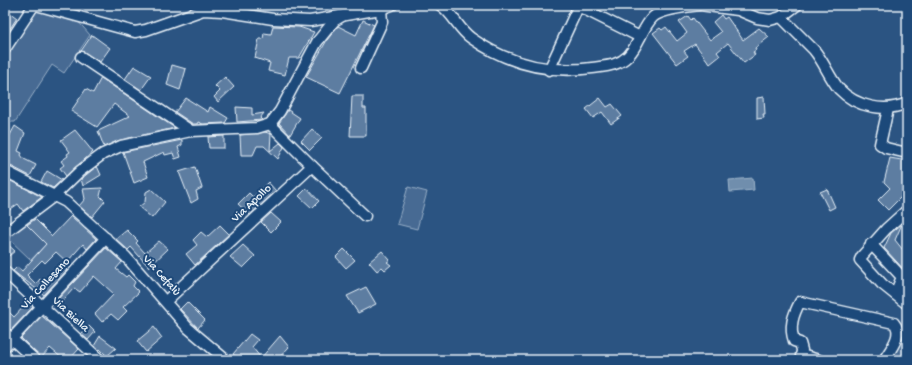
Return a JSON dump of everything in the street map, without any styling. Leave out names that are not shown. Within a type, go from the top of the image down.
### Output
[{"type":"street","points":[[5,50],[35,5],[135,32],[146,30],[203,10],[310,21],[381,9],[392,5]]},
{"type":"street","points":[[248,5],[252,15]]},
{"type":"street","points":[[440,5],[446,8],[460,30],[471,39],[527,65],[549,70],[574,71],[619,63],[629,54],[653,17],[668,10],[700,5],[723,6],[738,10],[757,18],[770,20],[781,17],[797,5]]},
{"type":"street","points":[[549,70],[578,5],[640,37]]},
{"type":"street","points":[[361,68],[382,22],[381,9]]},
{"type":"street","points":[[5,233],[54,196],[80,171],[103,154],[121,146],[191,131],[257,128],[270,124],[280,111],[318,42],[334,22],[344,15]]},
{"type":"street","points":[[781,17],[814,51],[839,89],[855,100],[874,107],[888,109],[907,103]]},
{"type":"street","points":[[310,21],[318,27],[320,32],[318,42]]},
{"type":"street","points":[[81,57],[191,131]]},
{"type":"street","points":[[888,109],[880,144],[886,148],[907,153]]},
{"type":"street","points":[[270,124],[365,216]]},
{"type":"street","name":"Via Apollo","points":[[166,301],[312,166]]},
{"type":"street","name":"Via Cefalù","points":[[5,171],[54,196],[75,211],[126,257],[188,328],[226,360]]},
{"type":"street","points":[[907,210],[871,244],[860,260],[907,304]]},
{"type":"street","name":"Via Collesano","points":[[7,339],[42,306],[106,238]]},
{"type":"street","points":[[871,244],[902,277],[895,294]]},
{"type":"street","name":"Via Biella","points":[[5,272],[100,360]]},
{"type":"street","points":[[819,360],[801,358],[802,350],[800,343],[794,341],[791,333],[792,321],[800,302],[894,324],[898,327],[898,333],[884,360]]},
{"type":"street","points":[[7,339],[35,360]]},
{"type":"shaded area","points":[[35,7],[76,19],[90,35],[64,73],[52,65],[15,122],[5,122],[5,54]]},
{"type":"shaded area","points":[[753,178],[754,190],[730,192],[729,180]]},
{"type":"shaded area","points":[[408,187],[427,192],[417,229],[397,224]]},
{"type":"shaded area","points":[[25,223],[46,244],[31,260],[7,237]]},
{"type":"shaded area","points":[[902,338],[907,341],[907,360],[889,360]]},
{"type":"building","points":[[5,9],[17,18],[5,36]]},
{"type":"building","points":[[721,15],[724,19],[727,17],[743,40],[759,28],[769,37],[755,48],[756,50],[753,52],[755,55],[744,63],[728,43],[717,52],[720,56],[710,64],[695,44],[684,51],[688,56],[677,64],[653,33],[660,28],[662,30],[666,27],[677,41],[687,33],[679,22],[688,16],[691,20],[693,18],[710,40],[721,32],[713,22]]},
{"type":"building","points":[[363,20],[374,25],[340,93],[306,77],[327,40],[338,26],[356,35]]},
{"type":"building","points":[[273,26],[299,27],[314,32],[299,58],[289,58],[285,75],[268,71],[270,63],[255,58],[259,39],[263,39],[264,33],[271,34]]},
{"type":"building","points":[[92,35],[110,48],[100,62],[81,51]]},
{"type":"building","points":[[172,65],[186,69],[180,90],[167,85]]},
{"type":"building","points":[[134,66],[151,76],[141,90],[125,79]]},
{"type":"building","points":[[225,77],[234,87],[218,102],[214,97],[220,91],[215,86]]},
{"type":"building","points":[[101,78],[175,128],[120,140],[104,147],[98,131],[130,116],[114,104],[97,127],[71,111],[86,89],[93,93]]},
{"type":"building","points":[[352,96],[363,96],[363,108],[366,108],[366,136],[350,136]]},
{"type":"building","points":[[764,97],[764,118],[757,119],[757,98]]},
{"type":"building","points":[[186,98],[208,112],[210,107],[228,118],[225,123],[203,124],[198,122],[197,124],[193,124],[175,112]]},
{"type":"building","points":[[600,98],[607,107],[612,104],[622,116],[611,124],[602,112],[593,118],[586,109]]},
{"type":"building","points":[[236,107],[252,108],[252,115],[264,113],[260,118],[262,120],[237,122]]},
{"type":"building","points":[[288,110],[300,118],[290,135],[279,123]]},
{"type":"building","points":[[15,126],[25,133],[18,151],[22,153],[21,155],[24,159],[36,165],[30,176],[5,163],[5,144]]},
{"type":"building","points":[[312,129],[322,138],[310,150],[301,141]]},
{"type":"building","points":[[75,130],[93,152],[66,176],[60,168],[64,165],[61,161],[68,156],[67,154],[70,152],[61,140]]},
{"type":"building","points":[[265,132],[271,134],[270,151],[280,143],[284,147],[278,159],[264,146],[257,146],[253,155],[241,155],[240,135]]},
{"type":"building","points":[[224,136],[224,148],[209,148],[208,137]]},
{"type":"building","points":[[182,140],[182,145],[178,147],[181,157],[175,159],[173,153],[165,155],[164,152],[143,162],[148,177],[134,183],[123,152]]},
{"type":"building","points":[[890,158],[907,161],[907,177],[904,180],[907,182],[907,191],[888,210],[878,200],[890,188],[884,182]]},
{"type":"building","points":[[97,166],[101,175],[83,186],[81,179]]},
{"type":"building","points":[[195,167],[202,188],[196,191],[198,199],[191,203],[179,172]]},
{"type":"building","points":[[47,171],[62,180],[53,188],[41,182]]},
{"type":"building","points":[[5,178],[42,197],[23,211],[18,204],[5,213]]},
{"type":"building","points":[[268,182],[276,191],[250,215],[238,204],[249,193],[253,197]]},
{"type":"building","points":[[102,188],[100,196],[105,201],[92,217],[79,206],[85,199],[83,189]]},
{"type":"building","points":[[307,188],[319,201],[312,208],[299,196]]},
{"type":"building","points":[[151,189],[165,202],[152,218],[139,207],[145,202],[146,192]]},
{"type":"building","points":[[827,189],[835,207],[829,210],[820,192]]},
{"type":"building","points":[[271,213],[281,222],[271,232],[261,222]]},
{"type":"building","points":[[71,216],[96,239],[87,249],[83,244],[67,262],[56,252],[45,263],[42,260],[27,275],[36,284],[40,279],[44,283],[61,264],[67,270],[44,295],[13,271],[17,267],[22,271],[46,244],[27,225],[35,219],[52,236]]},
{"type":"building","points":[[902,224],[895,240],[903,250],[907,242],[907,273],[884,248],[891,233]]},
{"type":"building","points":[[220,225],[229,234],[195,265],[186,254],[197,245],[193,240],[201,232],[207,237]]},
{"type":"building","points":[[127,230],[138,241],[136,243],[145,253],[159,241],[168,249],[149,267],[131,247],[128,250],[116,239]]},
{"type":"building","points":[[5,242],[15,251],[5,259]]},
{"type":"building","points":[[243,245],[255,256],[243,268],[230,257]]},
{"type":"building","points":[[106,248],[122,262],[116,269],[126,277],[128,275],[135,282],[133,286],[139,292],[123,307],[127,311],[118,320],[111,314],[102,322],[95,314],[114,294],[94,276],[80,292],[74,288],[58,306],[54,303]]},
{"type":"building","points":[[344,249],[355,260],[346,268],[336,257]]},
{"type":"building","points":[[382,251],[390,260],[387,262],[391,265],[385,270],[382,267],[377,271],[369,262]]},
{"type":"building","points":[[366,287],[376,304],[358,313],[347,296]]},
{"type":"building","points":[[28,302],[33,307],[11,330],[5,327],[5,308],[14,317]]},
{"type":"building","points":[[187,302],[205,320],[198,328],[180,309]]},
{"type":"building","points":[[42,316],[79,349],[69,360],[64,360],[50,348],[41,358],[21,338]]},
{"type":"building","points":[[89,326],[95,332],[88,340],[81,334]]},
{"type":"building","points":[[154,327],[162,338],[146,352],[137,341]]},
{"type":"building","points":[[250,334],[258,340],[252,347],[261,358],[280,336],[289,347],[277,360],[240,360],[233,354]]},
{"type":"building","points":[[100,336],[116,348],[107,356],[100,349],[99,350],[94,346]]}]
